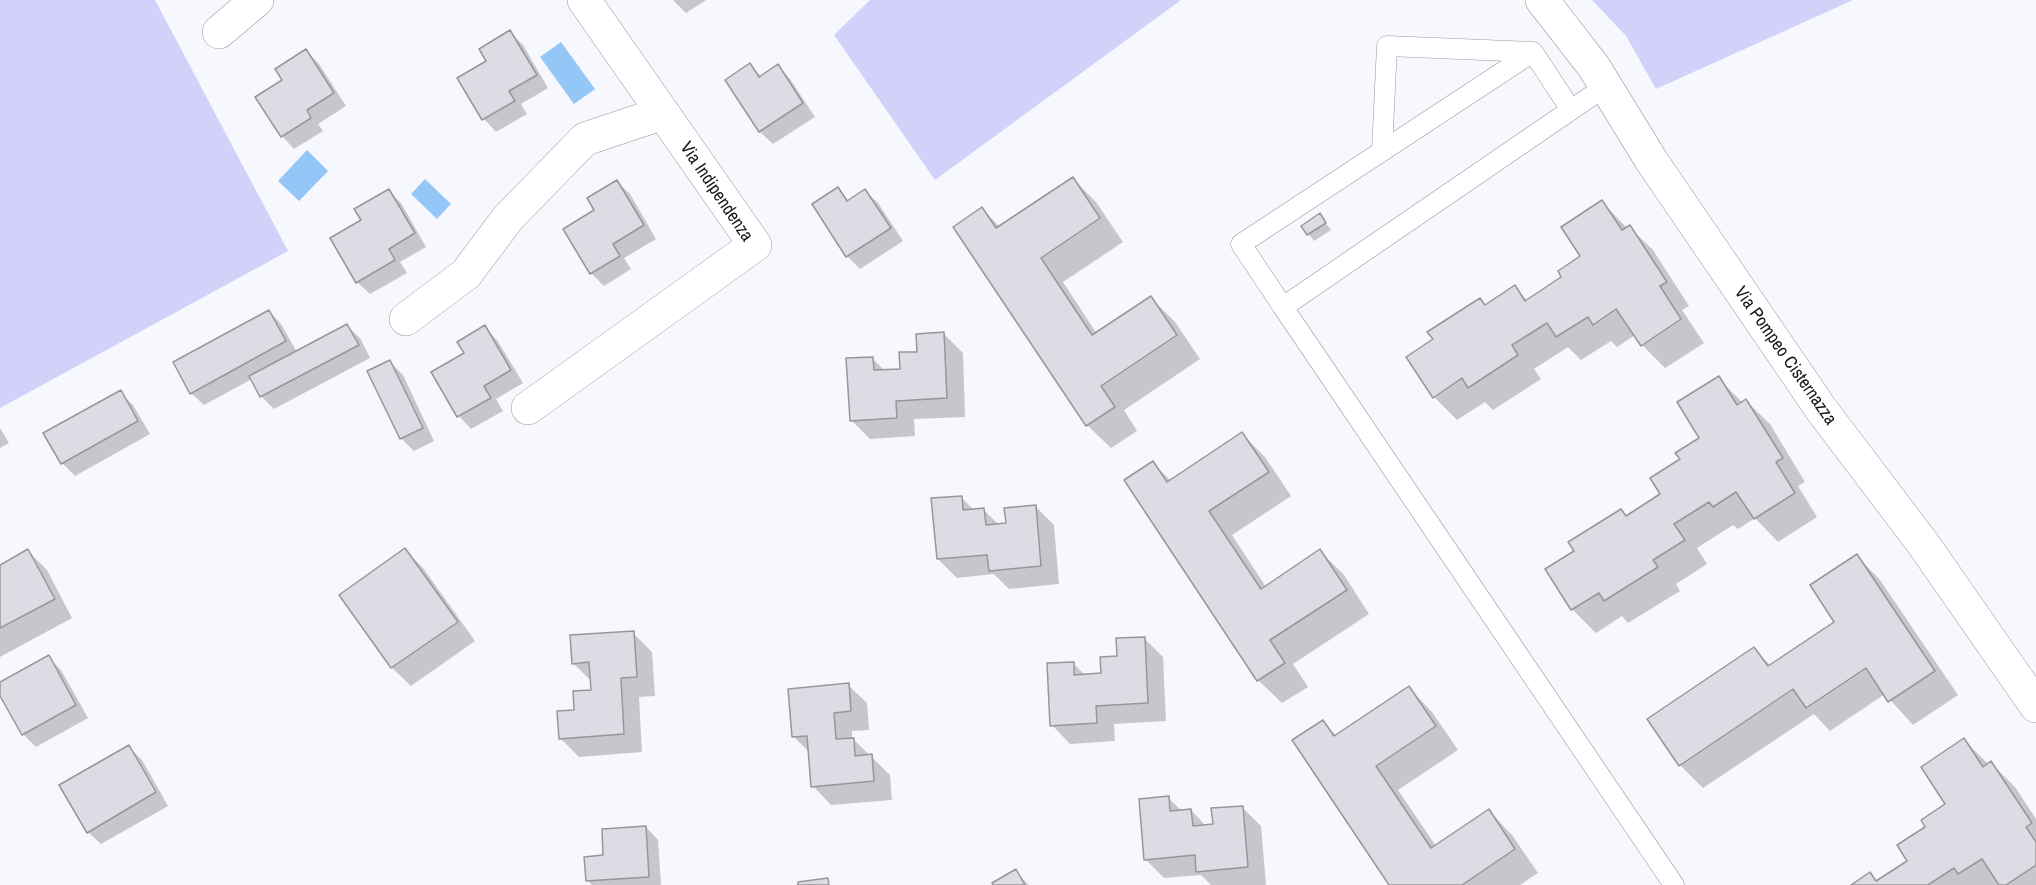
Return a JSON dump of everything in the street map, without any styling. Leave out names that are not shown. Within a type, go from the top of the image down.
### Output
[{"type":"street","points":[[219,32],[257,0]]},
{"type":"street","name":"Via Indipendenza","points":[[528,408],[755,245],[584,0]]},
{"type":"street","name":"Via Pompeo Cisternazza","points":[[1542,0],[1594,67],[1651,160],[1821,409],[1924,545],[2036,706]]},
{"type":"street","points":[[406,319],[465,274],[508,218],[585,140],[663,113]]},
{"type":"lane","points":[[1382,151],[1387,46],[1533,52]]},
{"type":"lane","points":[[1533,52],[1571,110]]},
{"type":"lane","points":[[1533,52],[1241,244],[1674,885]]},
{"type":"lane","points":[[1283,307],[1606,86]]},
{"type":"shaded area","points":[[0,0],[155,0],[288,251],[0,408]]},
{"type":"shaded area","points":[[870,0],[1181,0],[935,180],[834,35]]},
{"type":"shaded area","points":[[1592,0],[1853,0],[1656,89],[1626,36]]},
{"type":"shaded area","points":[[561,42],[595,89],[574,104],[540,57]]},
{"type":"shaded area","points":[[307,150],[328,171],[299,201],[278,181]]},
{"type":"shaded area","points":[[425,179],[451,204],[437,219],[411,194]]},
{"type":"building","points":[[510,30],[537,75],[509,91],[515,101],[482,120],[457,78],[486,61],[479,49]]},
{"type":"building","points":[[306,49],[334,93],[307,110],[311,118],[281,137],[255,97],[282,80],[275,69]]},
{"type":"building","points":[[750,63],[759,77],[778,64],[803,103],[759,132],[725,80]]},
{"type":"building","points":[[1073,177],[1100,218],[1041,258],[1092,335],[1151,296],[1177,335],[1101,386],[1115,407],[1086,426],[953,227],[982,207],[996,228]]},
{"type":"building","points":[[617,180],[644,225],[613,244],[620,256],[590,274],[563,229],[594,210],[587,198]]},
{"type":"building","points":[[838,187],[847,201],[865,189],[891,228],[846,257],[812,204]]},
{"type":"building","points":[[389,189],[415,233],[389,249],[395,260],[356,283],[330,238],[361,220],[354,209]]},
{"type":"building","points":[[1602,200],[1622,230],[1630,225],[1667,282],[1660,286],[1681,319],[1641,346],[1616,309],[1593,325],[1588,317],[1556,337],[1547,323],[1512,345],[1518,355],[1468,388],[1462,378],[1433,398],[1406,357],[1433,339],[1427,332],[1480,298],[1485,305],[1515,285],[1525,301],[1561,277],[1558,271],[1580,256],[1561,227]]},
{"type":"building","points":[[1320,213],[1326,223],[1307,235],[1301,226]]},
{"type":"building","points":[[269,310],[286,341],[190,394],[173,362]]},
{"type":"building","points":[[347,324],[359,345],[260,397],[249,376]]},
{"type":"building","points":[[485,325],[511,370],[484,386],[491,398],[457,417],[431,372],[464,353],[457,342]]},
{"type":"building","points":[[944,332],[947,398],[896,401],[897,418],[850,421],[846,358],[873,357],[874,370],[900,369],[899,352],[917,352],[916,334]]},
{"type":"building","points":[[390,360],[423,428],[400,439],[367,371]]},
{"type":"building","points":[[1719,376],[1737,405],[1746,399],[1783,458],[1776,462],[1795,493],[1754,519],[1736,492],[1713,507],[1709,502],[1674,524],[1685,540],[1653,560],[1658,567],[1604,601],[1599,593],[1571,610],[1545,569],[1574,551],[1568,542],[1621,509],[1626,516],[1660,494],[1650,478],[1680,459],[1675,453],[1699,438],[1677,402]]},
{"type":"building","points":[[121,390],[138,421],[61,464],[43,433]]},
{"type":"building","points":[[1242,432],[1269,472],[1209,511],[1261,589],[1320,549],[1347,590],[1270,640],[1285,663],[1257,681],[1124,480],[1153,461],[1167,482]]},
{"type":"building","points":[[962,496],[963,510],[984,508],[986,525],[1006,523],[1004,508],[1036,505],[1041,566],[989,571],[987,555],[937,559],[931,498]]},
{"type":"building","points":[[405,548],[458,622],[391,668],[339,595]]},
{"type":"building","points":[[28,549],[55,599],[0,628],[0,565]]},
{"type":"building","points":[[1857,554],[1935,671],[1888,702],[1866,668],[1806,708],[1793,689],[1679,766],[1647,719],[1754,647],[1768,666],[1834,622],[1810,585]]},
{"type":"building","points":[[634,631],[637,677],[621,678],[624,734],[559,739],[557,711],[574,710],[573,691],[591,690],[589,662],[572,664],[570,635]]},
{"type":"building","points":[[1145,637],[1148,703],[1096,706],[1097,723],[1050,726],[1047,663],[1074,662],[1074,675],[1101,673],[1100,657],[1117,656],[1116,638]]},
{"type":"building","points":[[49,655],[76,705],[22,735],[0,696],[0,682]]},
{"type":"building","points":[[849,683],[851,711],[834,713],[836,739],[854,738],[855,756],[872,754],[874,781],[811,787],[807,736],[792,737],[788,689]]},
{"type":"building","points":[[1409,686],[1436,726],[1376,766],[1431,848],[1489,809],[1515,849],[1462,885],[1389,885],[1292,740],[1323,720],[1334,736]]},
{"type":"building","points":[[1964,738],[1983,767],[1991,761],[2032,823],[2026,827],[2036,842],[2036,865],[2006,885],[1999,885],[1982,859],[1958,874],[1954,868],[1928,885],[1851,885],[1870,872],[1876,881],[1907,861],[1897,845],[1925,827],[1921,820],[1945,804],[1921,767]]},
{"type":"building","points":[[129,745],[156,792],[87,833],[59,785]]},
{"type":"building","points":[[1169,796],[1170,811],[1191,809],[1193,826],[1213,824],[1211,808],[1243,806],[1248,867],[1196,872],[1195,855],[1144,860],[1139,799]]},
{"type":"building","points":[[646,826],[649,877],[586,881],[584,857],[603,855],[602,829]]},
{"type":"building","points":[[1016,869],[1025,885],[993,885],[992,883]]},
{"type":"building","points":[[828,878],[829,885],[798,885],[798,882]]}]
